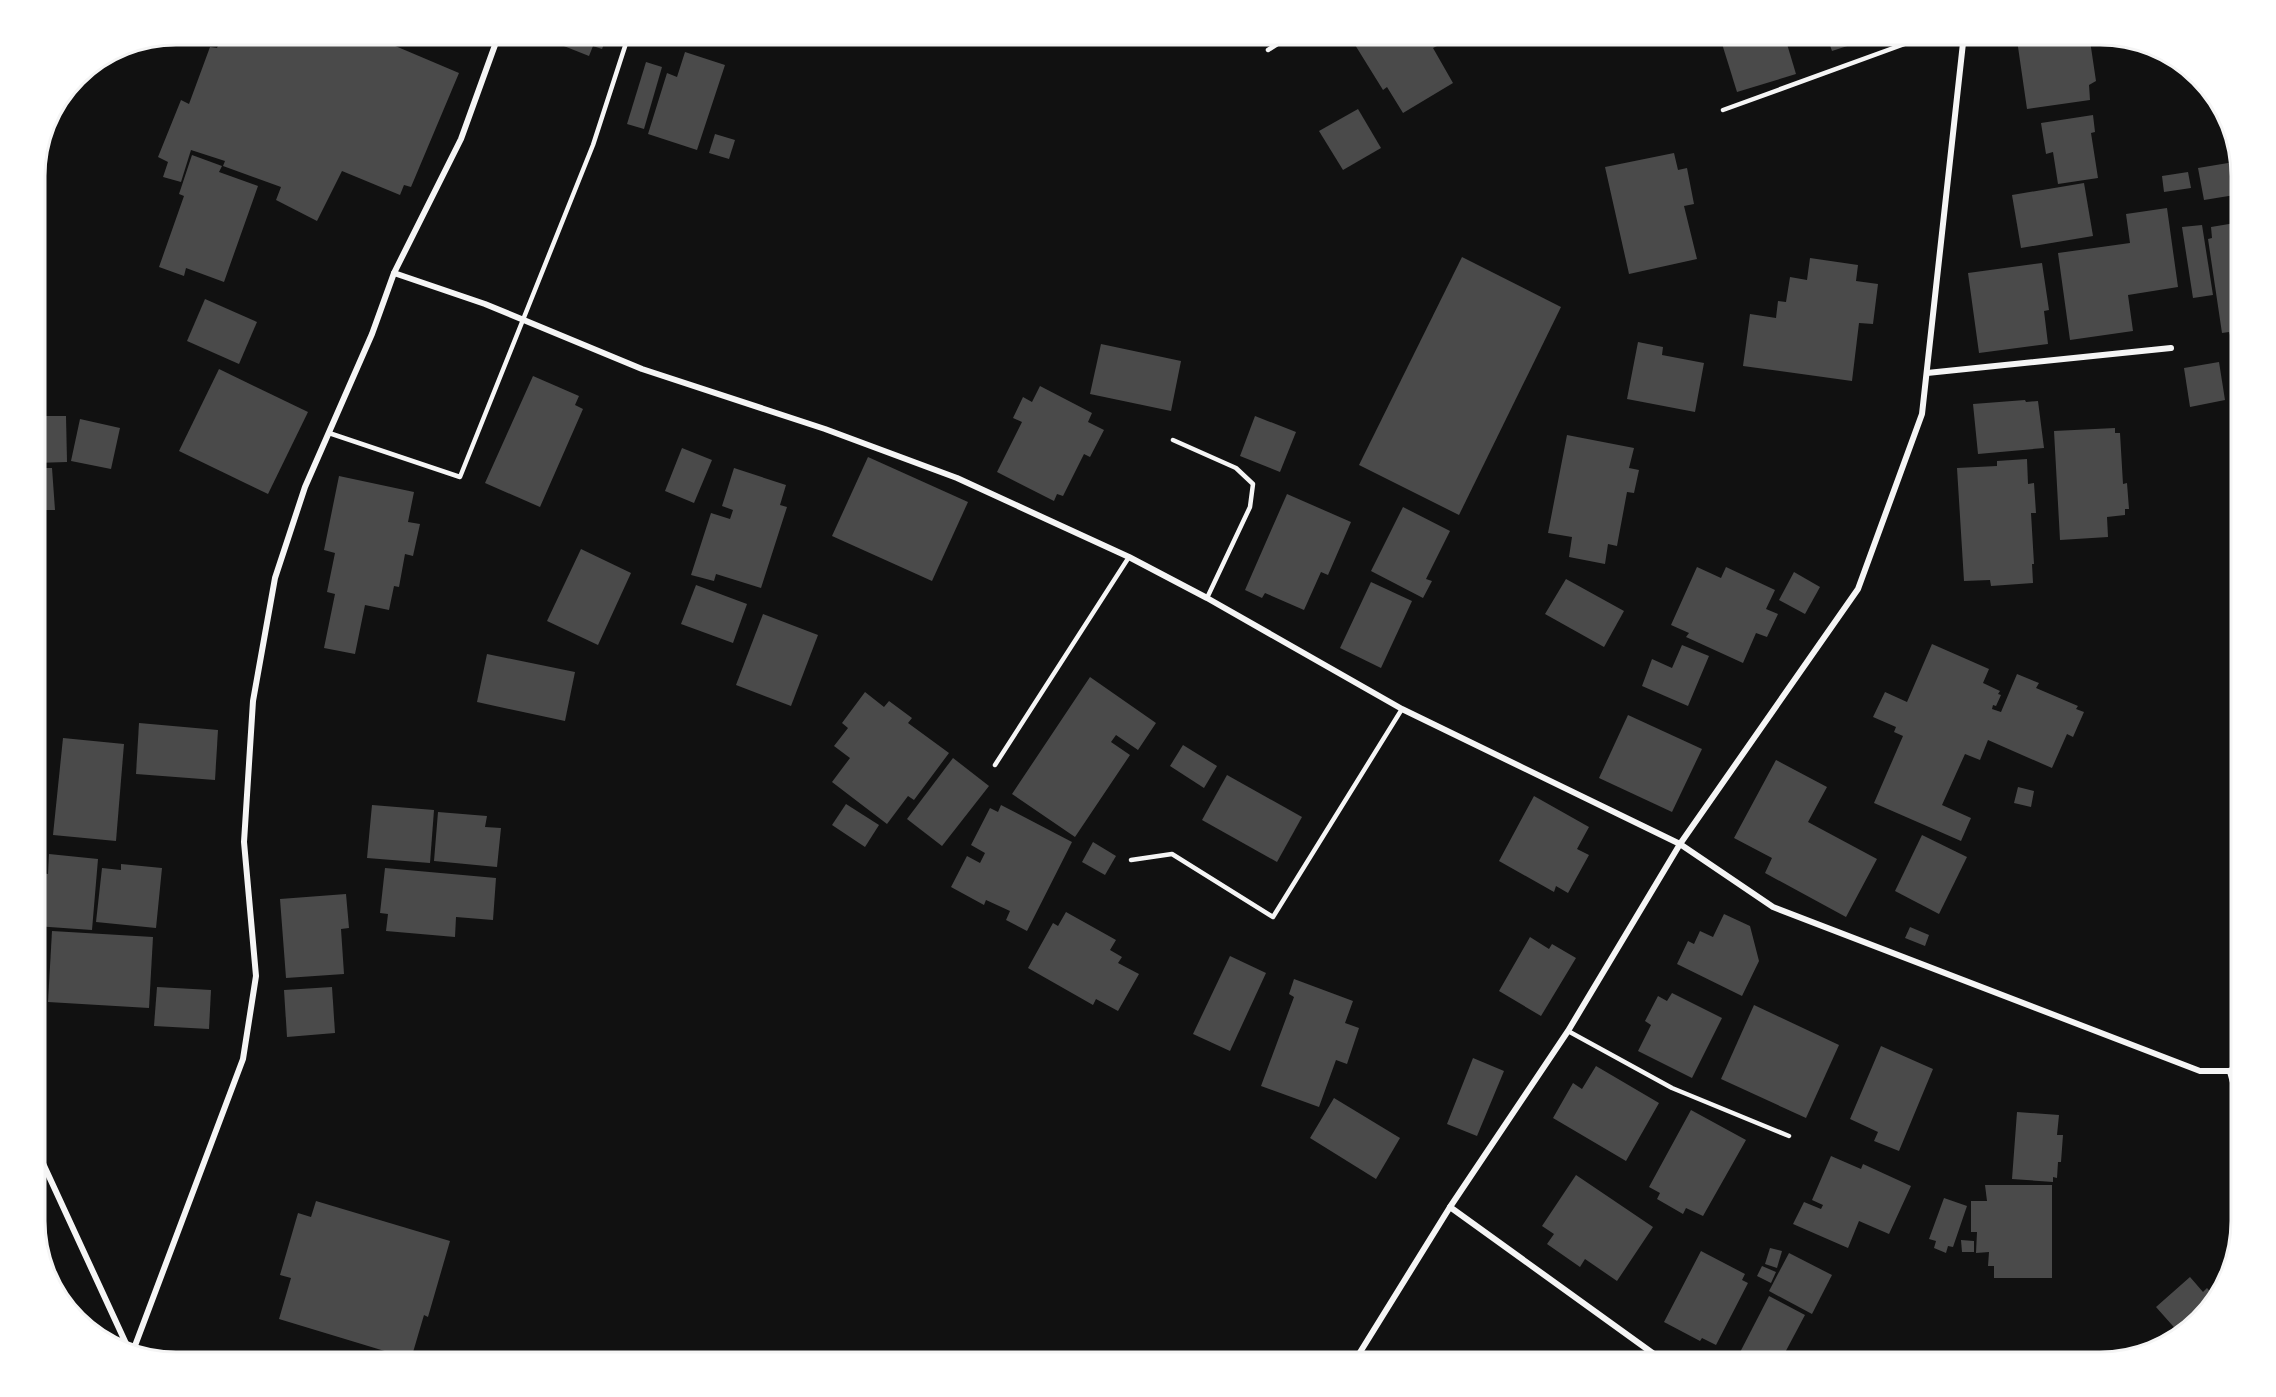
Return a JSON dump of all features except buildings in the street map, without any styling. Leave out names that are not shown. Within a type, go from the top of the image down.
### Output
[{"type":"street","points":[[133,1345],[243,1059],[256,976],[244,842],[253,701],[275,578],[305,487],[372,334],[394,273],[461,139],[495,45]]},
{"type":"street","points":[[1360,1352],[1450,1207],[1568,1030],[1680,844],[1858,589],[1922,414],[1963,45]]},
{"type":"street","points":[[394,273],[525,319],[642,369],[825,429],[957,478],[1129,557],[1207,598],[1402,709],[1680,844],[1773,907],[2200,1071],[2229,1071]]},
{"type":"street","points":[[1927,373],[2171,348]]},
{"type":"street","points":[[45,1167],[128,1343]]},
{"type":"street","points":[[1450,1207],[1651,1352]]},
{"type":"lane","points":[[329,433],[460,477],[593,145],[625,45]]},
{"type":"lane","points":[[1268,50],[1276,45]]},
{"type":"lane","points":[[1723,110],[1902,45]]},
{"type":"lane","points":[[1173,440],[1236,468],[1253,484],[1250,507],[1207,598]]},
{"type":"lane","points":[[994,765],[1129,557]]},
{"type":"lane","points":[[1131,860],[1172,854],[1273,917],[1402,709]]},
{"type":"lane","points":[[1568,1030],[1672,1088],[1789,1136]]},
{"type":"lane","points":[[2229,1071],[2231,1078]]}]
